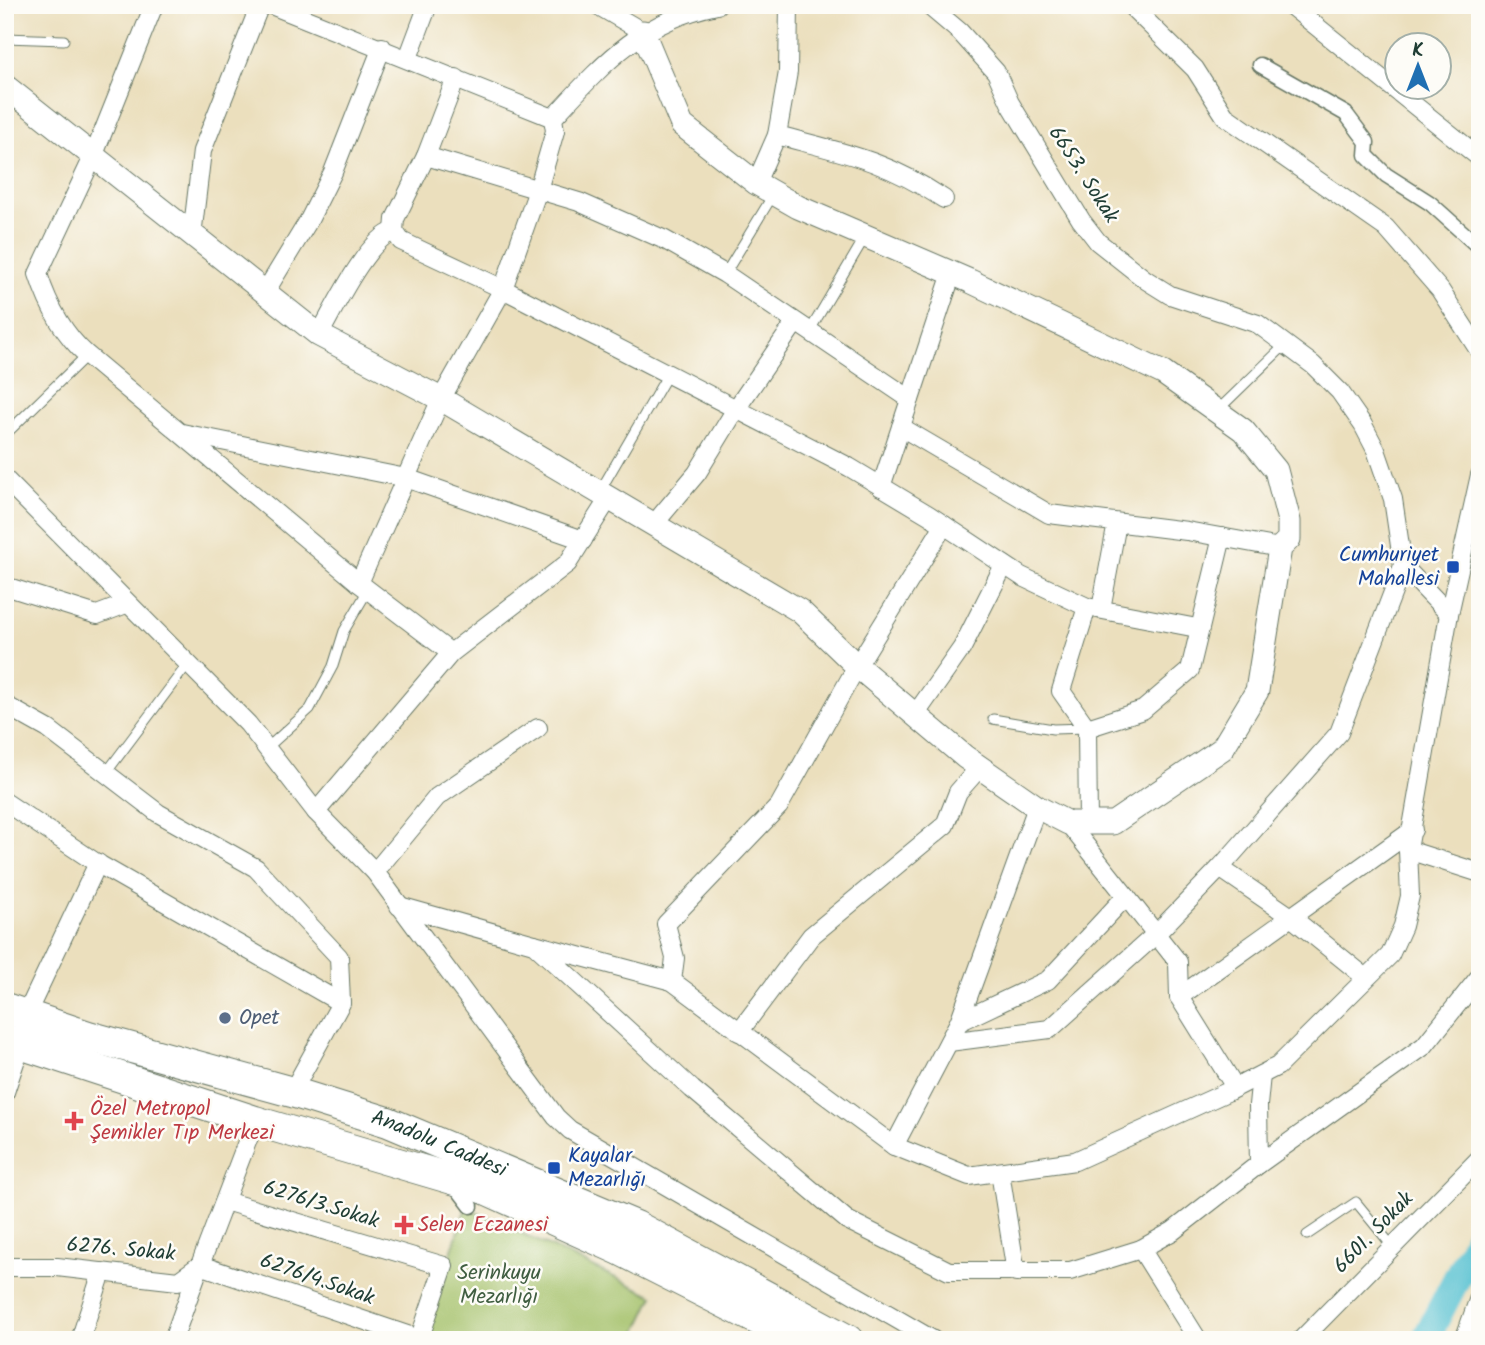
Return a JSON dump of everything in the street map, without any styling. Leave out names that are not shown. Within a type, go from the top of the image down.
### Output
[{"type":"highway","name":"Anadolu Caddesi","points":[[14,1027],[88,1036],[292,1092],[388,1122],[468,1159],[636,1226],[848,1340]]},
{"type":"highway","name":"Anadolu Caddesi","points":[[14,1027],[255,1121],[468,1159]]},
{"type":"highway","name":"Anadolu Caddesi","points":[[468,1159],[483,1188],[595,1239],[762,1331],[798,1340]]},
{"type":"street","points":[[154,5],[93,157],[38,274],[48,305],[75,344],[363,587],[451,653]]},
{"type":"street","points":[[192,236],[202,151],[260,5]]},
{"type":"street","points":[[271,5],[382,47],[553,118]]},
{"type":"street","points":[[408,58],[428,5]]},
{"type":"street","points":[[5,86],[319,335],[441,399],[800,611],[857,666],[915,715],[980,767],[1037,807],[1078,823],[1113,823],[1222,749],[1257,691],[1280,548],[1289,539],[1289,521],[1276,470],[1243,430],[1163,373],[765,188],[682,125],[643,32],[597,5]]},
{"type":"street","points":[[553,118],[594,74],[643,32],[695,10],[717,5]]},
{"type":"street","points":[[765,188],[788,72],[789,5]]},
{"type":"street","name":"6653. Sokak","points":[[928,5],[960,32],[996,72],[1010,103],[1081,220],[1098,242],[1170,295],[1258,324],[1287,344],[1340,392],[1363,425],[1393,499],[1403,566]]},
{"type":"street","points":[[1130,5],[1195,69],[1225,116],[1386,228],[1440,290],[1480,352]]},
{"type":"street","points":[[1290,5],[1480,158]]},
{"type":"street","points":[[264,294],[309,220],[333,172],[382,47]]},
{"type":"street","points":[[1260,65],[1346,114],[1367,142],[1366,155],[1386,174],[1430,203],[1480,248]]},
{"type":"street","points":[[456,78],[426,156],[395,219],[394,231],[401,241],[503,289],[736,409],[881,487],[1004,565],[1094,608],[1198,628]]},
{"type":"street","points":[[363,587],[441,399],[503,289],[538,190],[555,131],[553,118]]},
{"type":"street","points":[[777,135],[851,153],[889,167],[944,199]]},
{"type":"street","points":[[426,156],[579,202],[665,240],[725,274],[910,399]]},
{"type":"street","points":[[319,335],[370,252],[384,234],[394,231]]},
{"type":"street","points":[[881,487],[952,273]]},
{"type":"street","points":[[654,524],[697,473],[736,409],[802,328]]},
{"type":"street","points":[[901,427],[1049,514],[1222,537],[1280,548]]},
{"type":"street","points":[[179,432],[406,478],[583,540]]},
{"type":"street","points":[[399,906],[672,981],[894,1146],[969,1176],[1075,1161],[1278,1066],[1390,955],[1403,926],[1410,896],[1408,850],[1449,614],[1480,475]]},
{"type":"street","points":[[5,479],[248,724],[316,812],[375,872],[570,1130],[933,1340]]},
{"type":"street","points":[[316,812],[451,653],[568,563],[583,540],[604,495]]},
{"type":"street","points":[[1117,523],[1094,608],[1061,691],[1087,728],[1078,823],[1126,895],[1178,962],[1179,998],[1235,1087]]},
{"type":"street","points":[[672,981],[675,958],[666,924],[779,806],[857,666],[944,525]]},
{"type":"street","points":[[1087,728],[1143,710],[1189,670],[1222,537]]},
{"type":"street","points":[[915,715],[961,648],[1004,565]]},
{"type":"street","points":[[949,1042],[1050,1029],[1155,935],[1220,868],[1339,733],[1403,566],[1449,614]]},
{"type":"street","points":[[5,586],[97,615],[127,604]]},
{"type":"street","points":[[5,705],[48,729],[158,813],[256,868],[339,957],[341,1003],[292,1092]]},
{"type":"street","points":[[375,872],[438,797],[538,728]]},
{"type":"street","points":[[739,1032],[811,936],[945,825],[958,792],[980,767]]},
{"type":"street","points":[[5,802],[98,863],[341,1003]]},
{"type":"street","points":[[894,1146],[960,1022],[1037,807]]},
{"type":"street","points":[[1179,998],[1413,830]]},
{"type":"street","points":[[1408,850],[1480,873]]},
{"type":"street","points":[[5,1092],[14,1027],[98,863]]},
{"type":"street","points":[[1220,868],[1291,917],[1365,977]]},
{"type":"street","points":[[960,1022],[1048,980],[1126,895]]},
{"type":"street","points":[[534,944],[692,1089],[847,1220],[949,1271],[1070,1271],[1141,1249],[1173,1231],[1259,1164],[1424,1046],[1480,976]]},
{"type":"street","points":[[1259,1164],[1258,1104],[1261,1075]]},
{"type":"street","name":"6276. Sokak","points":[[5,1267],[57,1267],[178,1281],[200,1265],[255,1121]]},
{"type":"street","name":"6601. Sokak","points":[[1301,1340],[1480,1158]]},
{"type":"street","points":[[468,1159],[471,1206]]},
{"type":"street","points":[[1000,1172],[1016,1273]]},
{"type":"street","name":"6276/3.Sokak","points":[[225,1201],[444,1266],[419,1339]]},
{"type":"street","points":[[1141,1249],[1198,1340]]},
{"type":"street","points":[[173,1340],[200,1265]]},
{"type":"street","name":"6276/4.Sokak","points":[[200,1265],[419,1339]]},
{"type":"street","points":[[80,1340],[102,1272]]},
{"type":"street","points":[[1464,1340],[1480,1295]]},
{"type":"lane","points":[[5,38],[64,40]]},
{"type":"lane","points":[[725,274],[765,188]]},
{"type":"lane","points":[[802,328],[866,236]]},
{"type":"lane","points":[[1217,411],[1287,344]]},
{"type":"lane","points":[[5,435],[88,355]]},
{"type":"lane","points":[[604,495],[668,374]]},
{"type":"lane","points":[[267,748],[310,709],[333,666],[363,587]]},
{"type":"lane","points":[[106,773],[187,665]]},
{"type":"lane","points":[[993,719],[1053,729],[1087,728]]},
{"type":"lane","points":[[1307,1235],[1356,1202],[1392,1246]]},
{"type":"green space","name":"Serinkuyu Mezarlığı","points":[[466,1207],[654,1296],[633,1340],[423,1340]]},
{"type":"waterway","points":[[1425,1340],[1480,1233]]},
{"type":"place","name":"Cumhuriyet Mahallesi","points":[[1453,567]]},
{"type":"place","name":"Opet","points":[[225,1018]]},
{"type":"place","name":"Özel Metropol Şemikler Tıp Merkezi","points":[[74,1121]]},
{"type":"place","name":"Kayalar Mezarlığı","points":[[554,1168]]},
{"type":"place","name":"Selen Eczanesi","points":[[404,1225]]}]
